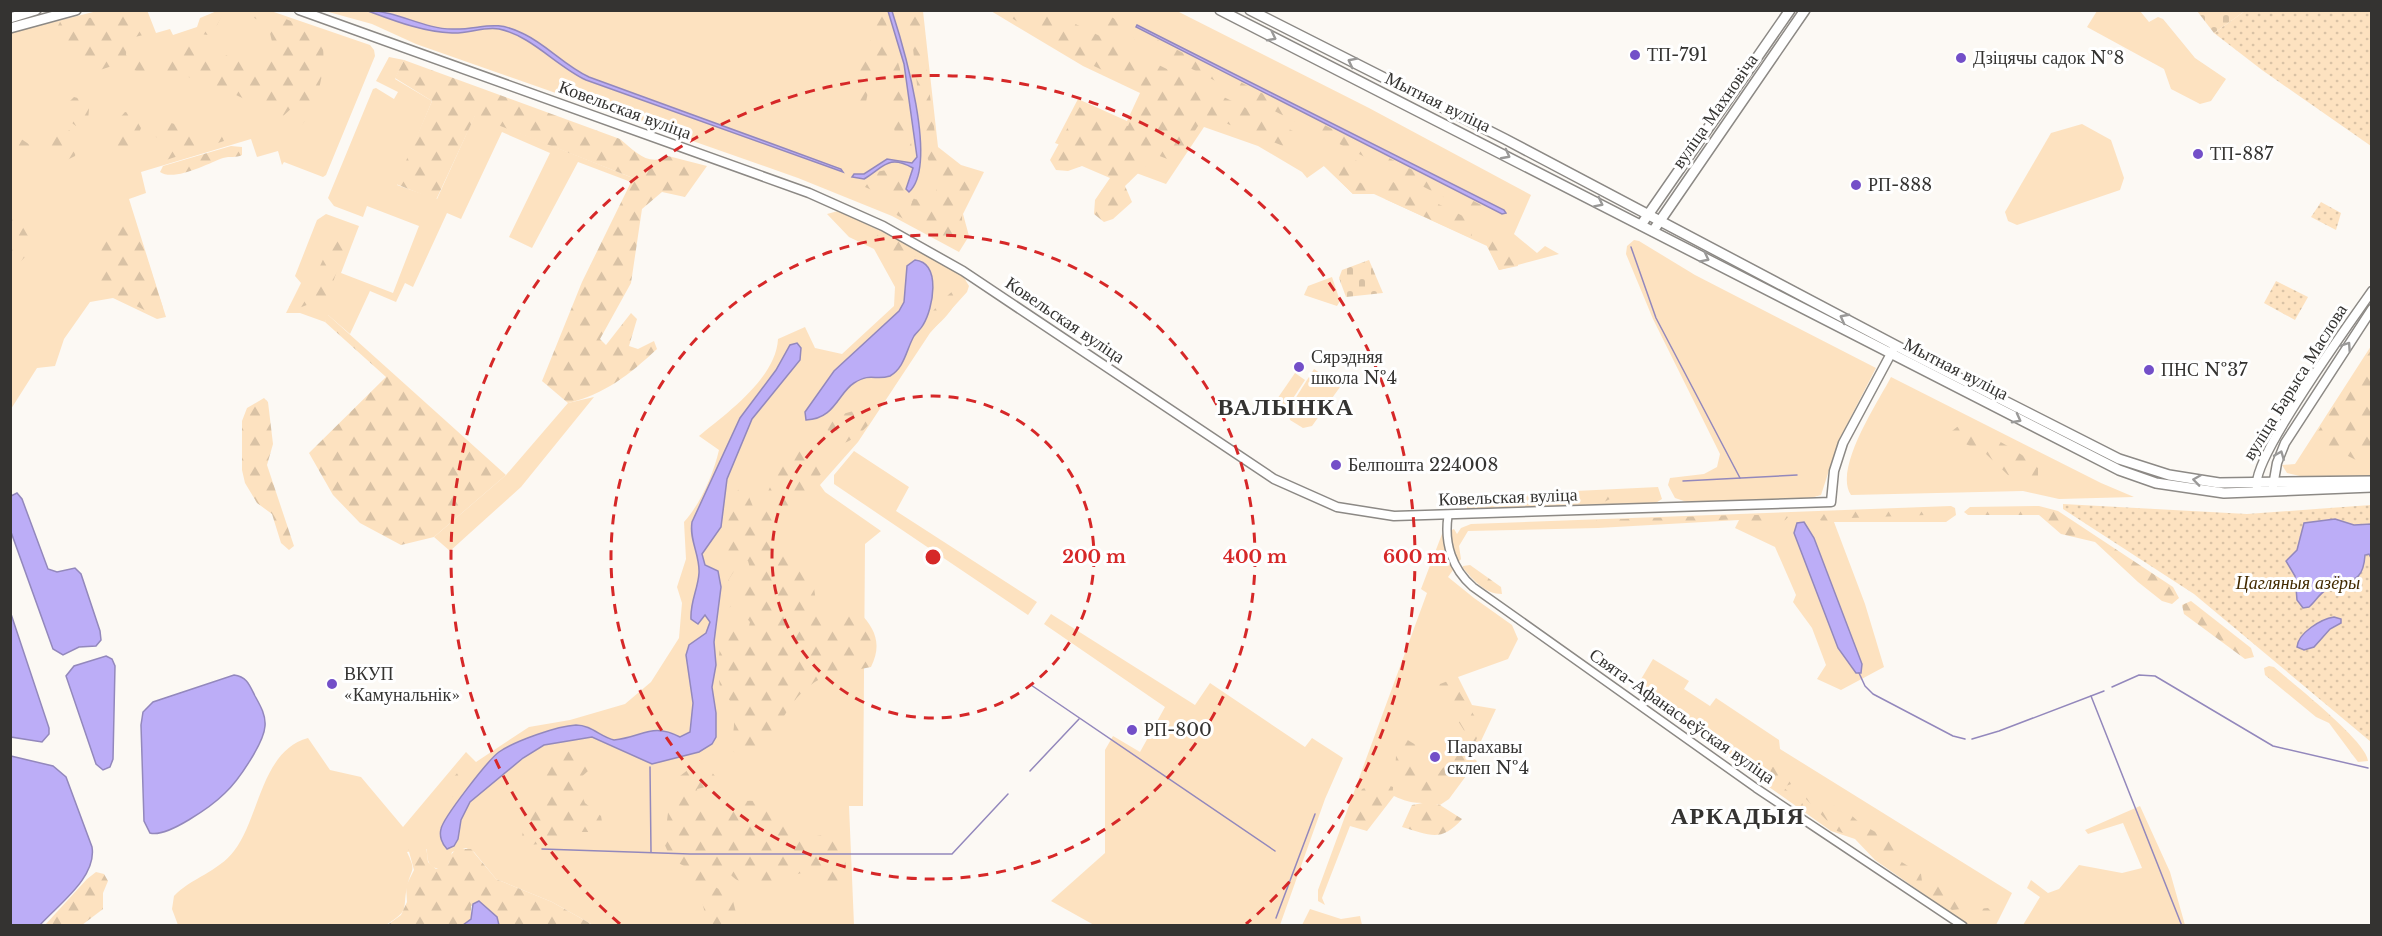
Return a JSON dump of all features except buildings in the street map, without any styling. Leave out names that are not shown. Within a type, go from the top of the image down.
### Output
[{"type":"main road","points":[[10,18],[36,10]]},
{"type":"main road","points":[[10,28],[42,15],[76,10]]},
{"type":"main road","name":"Ковельская вуліца","points":[[299,10],[806,192],[854,212],[907,238],[963,271],[1274,479],[1312,499],[1363,514],[1448,516],[1831,502],[1834,471],[1843,442],[1891,354]]},
{"type":"main road","name":"Мытная вуліца","points":[[1220,10],[2119,470],[2156,483],[2186,489],[2224,493],[2272,487]]},
{"type":"main road","name":"Мытная вуліца","points":[[1250,10],[1505,139],[1896,345],[2120,459],[2186,478],[2258,488]]},
{"type":"main road","name":"вуліца Махновіча","points":[[1648,215],[1790,10]]},
{"type":"main road","name":"вуліца Махновіча","points":[[1653,231],[1805,10]]},
{"type":"main road","points":[[1641,225],[1648,215]]},
{"type":"main road","name":"вуліца Барыса Маслова","points":[[2258,488],[2261,463],[2276,436],[2372,291]]},
{"type":"main road","name":"вуліца Барыса Маслова","points":[[2272,487],[2276,464],[2285,443],[2372,309]]},
{"type":"main road","points":[[1891,354],[1896,345]]},
{"type":"main road","points":[[2272,487],[2372,481]]},
{"type":"main road","points":[[2272,487],[2372,487]]},
{"type":"street","name":"Свята-Афанасьеўская вуліца","points":[[1448,516],[1446,527],[1453,561],[1463,578],[1473,587],[1756,788],[1963,926]]},
{"type":"green space","points":[[147,10],[156,33],[170,29],[173,35],[197,27],[200,18],[217,11],[268,10],[370,45],[375,56],[326,175],[323,177],[284,162],[282,165],[278,151],[257,157],[251,139],[141,172],[146,193],[129,199],[166,317],[157,319],[113,298],[90,302],[64,339],[55,366],[37,368],[11,409],[10,33],[97,11]]},
{"type":"green space","points":[[882,10],[900,69],[912,149],[906,156],[898,151],[892,116],[892,82],[888,73],[882,70],[871,77],[865,107],[859,111],[855,108],[860,61],[873,36],[873,12]]},
{"type":"green space","points":[[139,11],[146,16],[150,29],[147,34],[127,39],[126,55],[130,60],[170,59],[185,37],[191,34],[198,40],[198,56],[201,60],[211,62],[232,53],[255,68],[261,68],[269,64],[274,50],[269,29],[263,22],[252,17],[250,11],[266,11],[318,32],[322,42],[323,69],[316,99],[304,123],[296,130],[292,128],[298,115],[293,107],[282,117],[271,117],[255,104],[217,86],[185,76],[147,75],[118,64],[94,72],[84,70],[56,41],[54,33],[60,22]]},
{"type":"green space","points":[[218,11],[223,13],[214,31],[208,35],[201,34],[198,29],[202,18]]},
{"type":"green space","points":[[325,11],[923,11],[938,147],[961,165],[984,172],[963,214],[969,236],[959,252],[892,216],[798,178],[416,44],[372,24]]},
{"type":"green space","points":[[902,11],[919,11],[937,150],[967,173],[974,182],[962,209],[962,234],[953,239],[936,237],[893,213],[892,210],[901,206],[910,208],[912,202],[891,192],[887,197],[865,187],[876,172],[891,169],[901,174],[908,194],[915,199],[927,199],[936,191],[936,180],[924,149],[911,30]]},
{"type":"green space","points":[[991,11],[1177,11],[1369,108],[1531,195],[1514,234],[1537,253],[1545,246],[1559,254],[1499,270],[1487,246],[1374,194],[1353,194],[1324,166],[1307,178],[1302,172],[1258,146],[1204,127],[1166,184],[1055,143],[1078,99],[1127,121],[1140,93],[1083,66]]},
{"type":"green space","points":[[1012,11],[1049,11],[1297,133],[1301,153],[1205,115],[1175,162],[1157,155],[1125,186],[1132,202],[1113,219],[1104,222],[1094,214],[1095,200],[1110,178],[1082,166],[1068,171],[1056,170],[1050,160],[1079,107],[1128,126],[1144,90],[1073,56],[1010,17]]},
{"type":"green space","points":[[1073,11],[1101,13],[1115,19],[1122,29],[1115,31]]},
{"type":"green space","points":[[2097,11],[2140,11],[2149,22],[2158,17],[2163,19],[2195,58],[2226,79],[2211,101],[2200,104],[2171,89],[2164,69],[2087,27]]},
{"type":"green space","points":[[2197,11],[2245,11],[2214,33]]},
{"type":"green space","points":[[2245,11],[2371,11],[2371,146],[2262,70],[2214,33]]},
{"type":"green space","points":[[1140,31],[1487,208],[1490,214],[1481,216],[1135,40],[1132,34]]},
{"type":"green space","points":[[389,57],[404,60],[395,79],[432,101],[397,185],[437,199],[475,115],[633,178],[631,182],[578,162],[532,248],[509,237],[550,153],[502,132],[461,219],[447,213],[413,287],[405,283],[396,302],[370,291],[350,334],[328,315],[325,322],[300,313],[286,313],[301,283],[295,276],[317,220],[326,214],[359,226],[341,273],[393,293],[419,226],[367,206],[363,217],[334,206],[328,198],[373,89],[376,88],[394,99],[398,92],[376,81]]},
{"type":"green space","points":[[404,60],[620,139],[648,159],[661,159],[668,156],[707,166],[685,197],[662,192],[642,209],[631,283],[600,339],[606,345],[631,313],[637,319],[629,346],[638,349],[654,341],[657,349],[605,389],[568,403],[542,381],[582,282],[633,178],[475,116],[436,200],[396,184],[432,101],[395,78]]},
{"type":"green space","points":[[74,97],[85,100],[89,109],[88,120],[76,126],[68,120],[69,102]]},
{"type":"green space","points":[[125,112],[132,113],[141,128],[133,148],[122,154],[111,148],[111,139],[114,129]]},
{"type":"green space","points":[[163,121],[183,126],[198,139],[221,134],[224,141],[160,162],[152,162],[148,154],[151,150],[157,149],[165,155],[171,151],[170,146],[153,135],[154,127]]},
{"type":"green space","points":[[2082,124],[2111,140],[2124,178],[2120,190],[2017,225],[2008,221],[2005,212],[2051,133]]},
{"type":"green space","points":[[69,130],[79,138],[75,156],[53,167],[48,165],[44,154],[49,140]]},
{"type":"green space","points":[[11,132],[33,147],[35,155],[32,160],[11,152]]},
{"type":"green space","points":[[231,146],[242,147],[242,155],[223,158],[174,175],[160,172],[163,166]]},
{"type":"green space","points":[[1345,155],[1363,164],[1359,182],[1373,189],[1374,194],[1353,194],[1324,166],[1339,165]]},
{"type":"green space","points":[[1391,181],[1467,218],[1473,239],[1385,199],[1385,183]]},
{"type":"green space","points":[[2321,202],[2341,213],[2336,230],[2311,217]]},
{"type":"green space","points":[[10,205],[32,243],[28,254],[19,263],[11,261]]},
{"type":"green space","points":[[838,211],[901,240],[963,276],[969,286],[967,292],[930,333],[858,442],[820,485],[825,492],[881,531],[865,544],[863,806],[849,806],[854,925],[593,925],[552,902],[496,879],[474,852],[466,848],[452,852],[449,864],[441,869],[429,863],[427,849],[407,852],[412,870],[404,909],[399,916],[386,925],[178,925],[172,909],[174,896],[228,858],[234,851],[243,837],[271,771],[280,756],[292,745],[308,738],[330,770],[361,777],[403,827],[466,752],[476,762],[529,727],[570,720],[625,704],[651,682],[679,638],[682,603],[677,587],[686,559],[684,522],[706,488],[719,450],[699,436],[760,381],[775,353],[778,339],[805,327],[815,348],[842,354],[894,306],[895,287],[874,249],[849,237],[827,214]]},
{"type":"green space","points":[[132,221],[136,225],[163,308],[163,313],[159,317],[101,289],[96,280],[105,238],[116,226]]},
{"type":"green space","points":[[863,223],[880,237],[898,241],[915,250],[917,257],[897,257],[882,245],[857,235],[853,227]]},
{"type":"green space","points":[[342,230],[348,236],[347,241],[325,306],[312,303],[291,311],[289,307],[296,298],[311,286],[335,233]]},
{"type":"green space","points":[[1495,238],[1516,249],[1518,266],[1499,270],[1487,246]]},
{"type":"green space","points":[[1634,240],[1695,275],[1876,368],[1839,440],[1821,495],[1811,498],[1687,502],[1675,498],[1668,485],[1670,478],[1704,474],[1717,467],[1720,454],[1653,319],[1626,254],[1627,246]]},
{"type":"green space","points":[[1369,260],[1383,293],[1346,297],[1339,278],[1342,270]]},
{"type":"green space","points":[[1332,277],[1340,301],[1337,306],[1304,295],[1308,286]]},
{"type":"green space","points":[[2276,281],[2308,297],[2295,320],[2264,303]]},
{"type":"green space","points":[[960,286],[958,298],[948,314],[934,328],[922,334],[931,314],[949,294]]},
{"type":"green space","points":[[327,314],[506,475],[434,537],[401,545],[360,523],[333,495],[309,453],[386,377],[325,322]]},
{"type":"green space","points":[[2371,346],[2371,478],[2300,476],[2287,473],[2282,465],[2295,464]]},
{"type":"green space","points":[[2371,350],[2371,463],[2362,463],[2338,451],[2314,445],[2313,439]]},
{"type":"green space","points":[[1314,369],[1340,387],[1312,426],[1303,428],[1290,420],[1288,410]]},
{"type":"green space","points":[[1295,373],[1305,380],[1284,412],[1273,405]]},
{"type":"green space","points":[[1891,377],[2101,483],[2134,497],[2059,499],[2023,491],[1851,495],[1847,483],[1852,453]]},
{"type":"green space","points":[[594,397],[521,487],[450,551],[434,537],[506,475],[568,403]]},
{"type":"green space","points":[[264,398],[268,402],[273,444],[267,465],[294,546],[289,550],[281,543],[272,514],[257,503],[245,483],[242,470],[242,421],[247,408]]},
{"type":"green space","points":[[874,399],[879,401],[876,414],[862,432],[844,443],[831,438],[826,427],[832,417],[857,410]]},
{"type":"green space","points":[[1957,427],[1975,430],[2012,449],[2038,468],[2038,476],[2027,482],[2008,475],[1985,453],[1955,439],[1952,431]]},
{"type":"green space","points":[[796,444],[809,447],[819,461],[823,472],[799,501],[792,519],[776,530],[777,539],[809,571],[818,613],[823,624],[832,624],[838,617],[859,612],[870,625],[876,638],[876,652],[871,667],[831,674],[807,688],[789,708],[766,741],[743,758],[731,750],[733,710],[731,703],[721,691],[719,678],[719,653],[724,632],[731,630],[741,633],[748,630],[750,622],[742,606],[749,579],[748,561],[741,560],[729,579],[731,606],[726,611],[722,609],[720,601],[724,591],[729,501],[739,489],[747,492],[754,509],[761,507],[787,450]]},
{"type":"green space","points":[[854,451],[909,487],[896,511],[1037,602],[1028,615],[834,484],[834,475]]},
{"type":"green space","points":[[1658,487],[1662,499],[1654,504],[1467,509],[1467,505],[1460,506],[1455,497]]},
{"type":"green space","points":[[1594,492],[1606,494],[1610,499],[1604,502],[1545,501],[1504,505],[1494,501],[1502,496]]},
{"type":"green space","name":"Цагляныя азёры","points":[[2063,504],[2247,514],[2371,505],[2371,742],[2194,594],[2063,509]]},
{"type":"green space","points":[[1951,506],[1955,508],[1956,515],[1946,522],[1834,522],[1865,604],[1884,667],[1841,690],[1817,679],[1826,665],[1812,628],[1793,602],[1796,595],[1775,547],[1735,528],[1739,520],[1598,528],[1468,531],[1459,546],[1461,559],[1448,577],[1512,625],[1518,639],[1508,659],[1458,677],[1472,705],[1496,709],[1473,758],[1477,761],[1449,799],[1440,805],[1412,802],[1394,796],[1367,831],[1350,826],[1322,898],[1325,905],[1318,901],[1318,890],[1427,593],[1421,589],[1442,534],[1454,529],[1457,534],[1461,528],[1471,524]]},
{"type":"green space","points":[[2039,506],[2058,511],[2173,587],[2179,598],[2172,604],[2162,601],[2095,542],[2061,534],[2039,515],[1968,515],[1964,512],[1970,507]]},
{"type":"green space","points":[[1952,508],[1951,514],[1837,519],[1826,525],[1820,520],[1824,514],[1840,511]]},
{"type":"green space","points":[[1784,515],[1788,517],[1771,525],[1737,519],[1597,527],[1592,524],[1597,520]]},
{"type":"green space","points":[[1470,565],[1501,587],[1502,594],[1490,592],[1475,582],[1463,568],[1463,566]]},
{"type":"green space","points":[[2191,601],[2251,648],[2254,657],[2245,659],[2184,614],[2182,605]]},
{"type":"green space","points":[[1051,614],[1195,705],[1210,683],[1305,747],[1312,738],[1343,758],[1325,799],[1280,925],[1094,925],[1051,901],[1105,853],[1105,750],[1113,736],[1140,752],[1165,707],[1044,624]]},
{"type":"green space","points":[[1653,659],[1689,681],[1684,689],[1710,706],[1716,698],[1779,740],[1780,749],[2012,893],[1996,925],[1968,925],[1875,860],[1855,839],[1831,831],[1634,691]]},
{"type":"green space","points":[[2274,667],[2343,727],[2365,752],[2368,761],[2358,762],[2329,723],[2316,717],[2265,675],[2264,668]]},
{"type":"green space","points":[[1448,681],[1455,685],[1477,720],[1477,738],[1462,775],[1436,799],[1418,793],[1395,773],[1396,756],[1406,739],[1416,745],[1416,752],[1409,757],[1410,765],[1423,781],[1432,782],[1466,738],[1465,732],[1438,689],[1440,684]]},
{"type":"green space","points":[[567,751],[593,755],[596,764],[579,779],[577,784],[585,803],[601,816],[603,827],[596,832],[572,832],[549,843],[530,845],[522,836],[525,824],[544,799],[537,781],[537,769],[539,764],[549,756]]},
{"type":"green space","points":[[470,762],[472,768],[469,781],[459,792],[441,801],[438,796],[440,793],[465,764]]},
{"type":"green space","points":[[693,766],[710,771],[717,780],[710,786],[697,789],[698,798],[708,809],[710,823],[732,806],[753,801],[763,803],[781,815],[804,838],[823,835],[845,847],[846,881],[843,885],[831,888],[806,872],[756,884],[747,884],[730,874],[711,880],[712,885],[732,897],[736,913],[747,925],[708,925],[698,886],[684,866],[671,859],[664,843],[668,813],[680,776]]},
{"type":"green space","points":[[1772,767],[1787,773],[1794,783],[1783,787],[1803,804],[1802,808],[1765,784]]},
{"type":"green space","points":[[1385,784],[1393,787],[1390,799],[1371,821],[1360,826],[1352,820],[1351,814],[1362,789],[1370,786],[1376,789]]},
{"type":"green space","points":[[1809,793],[1850,814],[1861,824],[1890,840],[1900,861],[1921,874],[1922,881],[1914,884],[1908,882],[1876,860],[1860,839],[1837,831],[1806,799]]},
{"type":"green space","points":[[1428,802],[1440,805],[1462,819],[1448,832],[1435,835],[1402,827],[1412,805]]},
{"type":"green space","points":[[2140,806],[2170,872],[2185,925],[2023,925],[2040,897],[2027,888],[2031,880],[2048,893],[2059,889],[2079,865],[2122,873],[2142,868],[2123,823],[2088,834],[2085,830]]},
{"type":"green space","points":[[418,842],[426,845],[428,862],[436,869],[449,864],[450,856],[456,849],[471,849],[496,879],[552,902],[593,925],[499,925],[476,902],[471,906],[471,919],[463,925],[386,926],[401,915],[407,902],[406,886],[414,870],[408,848]]},
{"type":"green space","points":[[96,872],[104,874],[108,881],[103,893],[103,909],[82,925],[45,925],[87,879]]},
{"type":"green space","points":[[1936,885],[1956,896],[1962,903],[1961,909],[1952,910],[1928,893],[1927,888]]},
{"type":"green space","points":[[1988,908],[1996,917],[1994,925],[1977,925],[1972,913],[1977,909]]},
{"type":"green space","points":[[1310,909],[1341,919],[1360,916],[1362,925],[1302,925]]},
{"type":"shaded area","points":[[368,11],[389,13],[441,28],[496,26],[513,29],[589,77],[841,169],[843,172],[586,80],[511,33],[493,28],[458,33],[430,31]]},
{"type":"shaded area","points":[[888,11],[892,11],[904,50],[920,132],[921,157],[917,178],[909,192],[906,189],[913,168],[898,162],[887,164],[864,179],[852,177],[854,174],[864,174],[887,159],[912,163],[917,157],[904,64]]},
{"type":"shaded area","points":[[1137,25],[1506,213],[1502,214],[1136,27]]},
{"type":"shaded area","points":[[915,260],[924,263],[929,269],[932,278],[932,298],[927,318],[914,336],[899,368],[890,376],[869,377],[854,383],[830,410],[816,419],[806,420],[805,412],[834,371],[899,311],[904,302],[907,266]]},
{"type":"shaded area","points":[[797,343],[801,348],[800,360],[752,419],[727,479],[721,527],[702,554],[705,565],[718,571],[721,587],[714,642],[716,665],[712,687],[716,713],[716,737],[712,744],[699,752],[652,764],[592,737],[544,745],[523,758],[470,802],[461,820],[458,839],[454,846],[447,849],[441,840],[440,832],[449,813],[493,757],[515,743],[548,731],[576,725],[586,727],[614,740],[654,731],[680,737],[690,732],[693,703],[686,655],[689,645],[706,633],[710,622],[705,615],[698,624],[691,619],[699,573],[691,529],[692,522],[740,418],[776,370],[790,345]]},
{"type":"shaded area","points":[[17,493],[22,499],[48,569],[57,572],[75,568],[81,574],[100,631],[101,640],[96,646],[79,647],[63,655],[53,649],[11,532],[11,496]]},
{"type":"shaded area","points":[[2335,519],[2354,525],[2371,524],[2371,558],[2369,554],[2365,555],[2361,572],[2353,580],[2326,590],[2309,607],[2303,608],[2297,600],[2295,576],[2286,561],[2297,550],[2304,523]]},
{"type":"shaded area","points":[[1804,522],[1814,538],[1862,664],[1861,673],[1856,673],[1838,648],[1794,533],[1797,523]]},
{"type":"shaded area","points":[[11,614],[49,728],[49,734],[42,742],[11,737]]},
{"type":"shaded area","points":[[2334,617],[2341,619],[2341,623],[2330,629],[2314,647],[2304,650],[2297,647],[2306,632]]},
{"type":"shaded area","points":[[106,656],[112,659],[115,666],[113,759],[110,767],[103,770],[96,764],[66,676],[74,666]]},
{"type":"shaded area","points":[[234,675],[242,677],[247,682],[264,714],[264,733],[255,752],[243,771],[219,799],[178,826],[167,831],[150,833],[144,821],[141,725],[143,712],[153,702]]},
{"type":"shaded area","points":[[11,756],[53,766],[66,777],[92,847],[89,869],[83,879],[40,925],[11,925]]},
{"type":"shaded area","points":[[479,901],[497,917],[499,925],[463,925],[471,919],[473,904]]},
{"type":"waterway","points":[[1631,247],[1656,318],[1740,478]]},
{"type":"waterway","points":[[1683,481],[1797,475]]},
{"type":"waterway","points":[[1859,673],[1865,686],[1873,694],[1953,736],[1965,739]]},
{"type":"waterway","points":[[2112,687],[2139,675],[2155,676],[2273,746],[2368,768]]},
{"type":"waterway","points":[[1031,685],[1275,851]]},
{"type":"waterway","points":[[1972,739],[2104,691]]},
{"type":"waterway","points":[[2091,696],[2182,926]]},
{"type":"waterway","points":[[1030,771],[1079,719]]},
{"type":"waterway","points":[[650,767],[651,852]]},
{"type":"waterway","points":[[542,849],[690,854],[952,854],[1008,794]]},
{"type":"waterway","points":[[1276,918],[1315,814]]},
{"type":"place","name":"ТП-791","points":[[1635,55]]},
{"type":"place","name":"Дзіцячы садок №8","points":[[1961,58]]},
{"type":"place","name":"ТП-887","points":[[2198,154]]},
{"type":"place","name":"РП-888","points":[[1856,185]]},
{"type":"place","name":"Сярэдняя школа №4","points":[[1299,367]]},
{"type":"place","name":"ПНС №37","points":[[2149,370]]},
{"type":"place","name":"Белпошта 224008","points":[[1336,465]]},
{"type":"place","name":"ВКУП «Камунальнік»","points":[[332,684]]},
{"type":"place","name":"РП-800","points":[[1132,730]]},
{"type":"place","name":"Парахавы склеп №4","points":[[1435,757]]},
{"type":"district","name":"ВАЛЫНКА","points":[[1286,406]]},
{"type":"district","name":"АРКАДЫЯ","points":[[1738,815]]}]
